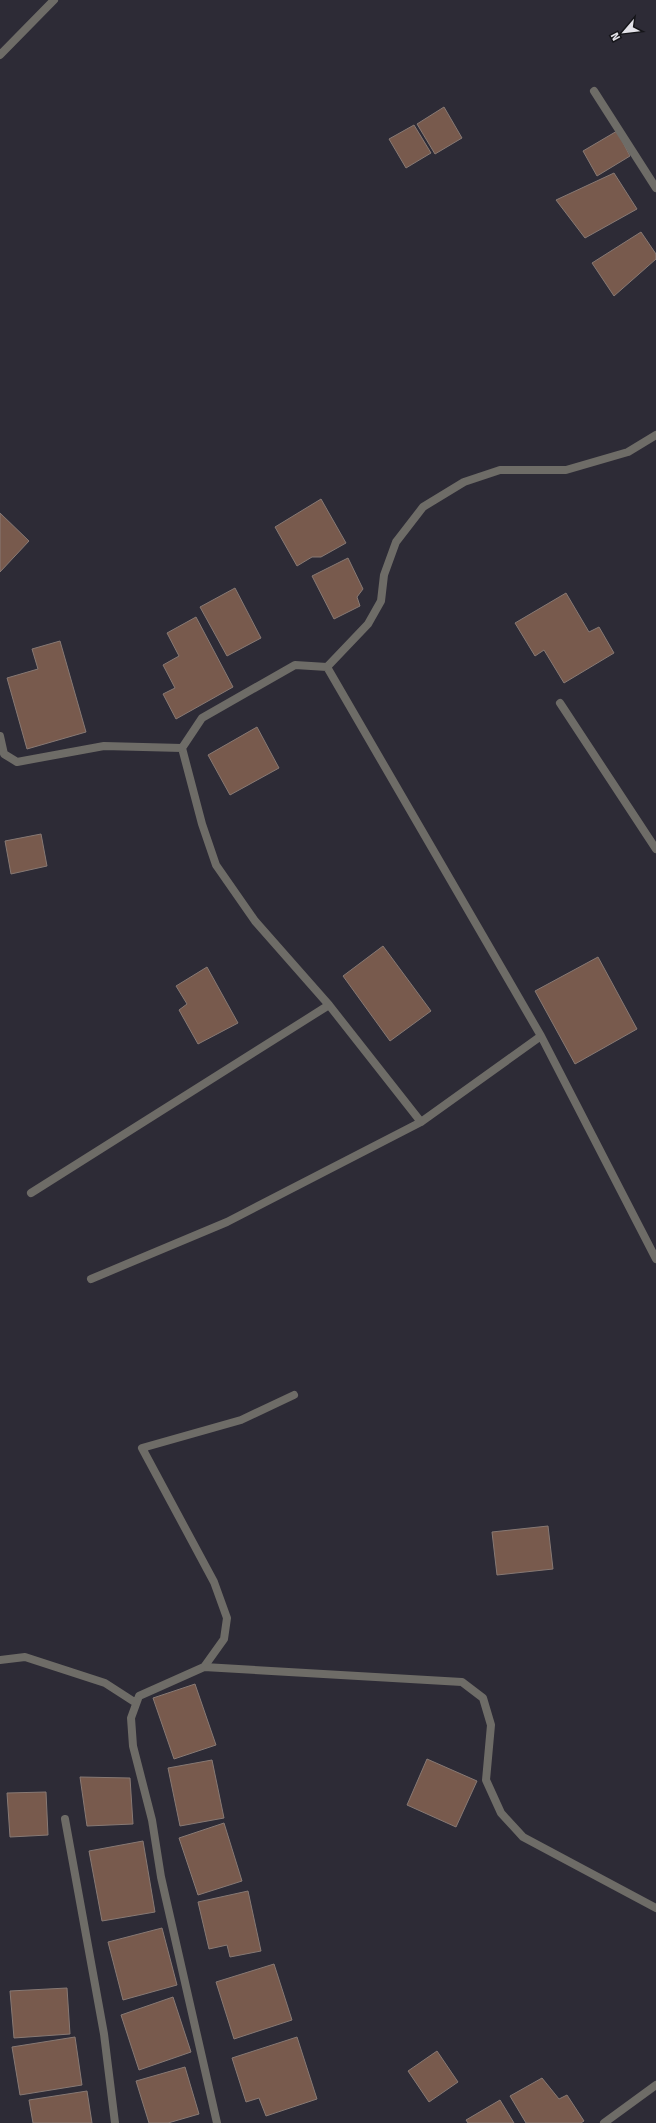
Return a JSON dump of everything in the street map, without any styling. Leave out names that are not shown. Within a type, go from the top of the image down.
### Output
[{"type":"street","points":[[0,55],[54,0]]},
{"type":"street","points":[[594,91],[656,188]]},
{"type":"street","points":[[421,1122],[329,1005],[255,921],[216,865],[202,824],[182,748],[202,718],[295,665],[327,667],[368,624],[381,601],[384,575],[396,542],[423,507],[464,482],[500,470],[566,470],[628,452],[656,435]]},
{"type":"street","points":[[327,667],[541,1036],[656,1259]]},
{"type":"street","points":[[560,703],[656,849]]},
{"type":"street","points":[[0,736],[4,754],[17,762],[104,746],[182,748]]},
{"type":"street","points":[[31,1193],[329,1005]]},
{"type":"street","points":[[91,1279],[227,1222],[421,1122],[541,1036]]},
{"type":"street","points":[[204,1667],[224,1639],[227,1618],[214,1582],[142,1448],[241,1420],[294,1395]]},
{"type":"street","points":[[0,1660],[25,1657],[105,1683],[136,1703]]},
{"type":"street","points":[[218,2123],[161,1877],[152,1820],[133,1746],[131,1718],[139,1696],[204,1667],[462,1682],[483,1698],[490,1725],[486,1780],[501,1813],[523,1837],[656,1908]]},
{"type":"street","points":[[65,1819],[104,2034],[115,2123]]},
{"type":"street","points":[[604,2123],[656,2085]]},
{"type":"building","points":[[444,107],[462,138],[435,154],[417,124]]},
{"type":"building","points":[[414,125],[431,153],[406,168],[389,139]]},
{"type":"building","points":[[617,131],[630,156],[597,176],[583,151]]},
{"type":"building","points":[[614,173],[637,209],[585,238],[556,200]]},
{"type":"building","points":[[641,232],[656,254],[656,259],[614,296],[592,263]]},
{"type":"building","points":[[321,499],[346,543],[321,557],[312,557],[297,566],[275,527]]},
{"type":"building","points":[[0,513],[29,541],[0,572]]},
{"type":"building","points":[[348,558],[363,589],[357,597],[360,606],[334,619],[312,576]]},
{"type":"building","points":[[235,588],[261,638],[227,656],[200,607]]},
{"type":"building","points":[[566,593],[589,632],[599,627],[614,653],[564,683],[544,650],[535,656],[515,623]]},
{"type":"building","points":[[196,617],[233,687],[176,719],[163,694],[175,688],[163,665],[179,656],[167,633]]},
{"type":"building","points":[[60,641],[86,732],[27,749],[7,678],[38,669],[32,649]]},
{"type":"building","points":[[257,727],[279,768],[230,795],[208,755]]},
{"type":"building","points":[[41,834],[47,866],[11,874],[5,841]]},
{"type":"building","points":[[383,946],[431,1011],[390,1041],[343,976]]},
{"type":"building","points":[[598,957],[637,1029],[575,1064],[535,991]]},
{"type":"building","points":[[207,967],[238,1023],[198,1044],[179,1010],[187,1004],[176,986]]},
{"type":"building","points":[[548,1526],[553,1569],[497,1575],[492,1532]]},
{"type":"building","points":[[195,1684],[216,1745],[174,1759],[153,1698]]},
{"type":"building","points":[[427,1759],[477,1781],[456,1827],[407,1805]]},
{"type":"building","points":[[212,1760],[224,1818],[180,1826],[168,1768]]},
{"type":"building","points":[[80,1777],[130,1778],[133,1824],[87,1826]]},
{"type":"building","points":[[46,1792],[48,1835],[10,1837],[7,1793]]},
{"type":"building","points":[[224,1823],[242,1881],[198,1895],[179,1838]]},
{"type":"building","points":[[143,1841],[155,1912],[102,1921],[89,1851]]},
{"type":"building","points":[[248,1891],[261,1951],[230,1957],[227,1945],[209,1949],[198,1902]]},
{"type":"building","points":[[162,1928],[177,1985],[123,2000],[108,1942]]},
{"type":"building","points":[[274,1964],[292,2020],[234,2039],[216,1982]]},
{"type":"building","points":[[67,1988],[70,2034],[14,2038],[10,1991]]},
{"type":"building","points":[[173,1997],[191,2052],[139,2070],[121,2015]]},
{"type":"building","points":[[75,2037],[82,2085],[20,2095],[12,2047]]},
{"type":"building","points":[[297,2037],[317,2099],[266,2116],[259,2098],[246,2102],[232,2058]]},
{"type":"building","points":[[437,2051],[458,2082],[429,2102],[408,2071]]},
{"type":"building","points":[[185,2067],[199,2114],[168,2123],[149,2123],[136,2081]]},
{"type":"building","points":[[542,2078],[559,2099],[567,2095],[584,2121],[581,2123],[526,2123],[510,2096]]},
{"type":"building","points":[[87,2091],[92,2123],[33,2123],[29,2100]]},
{"type":"building","points":[[500,2100],[514,2123],[468,2123],[466,2120]]}]
